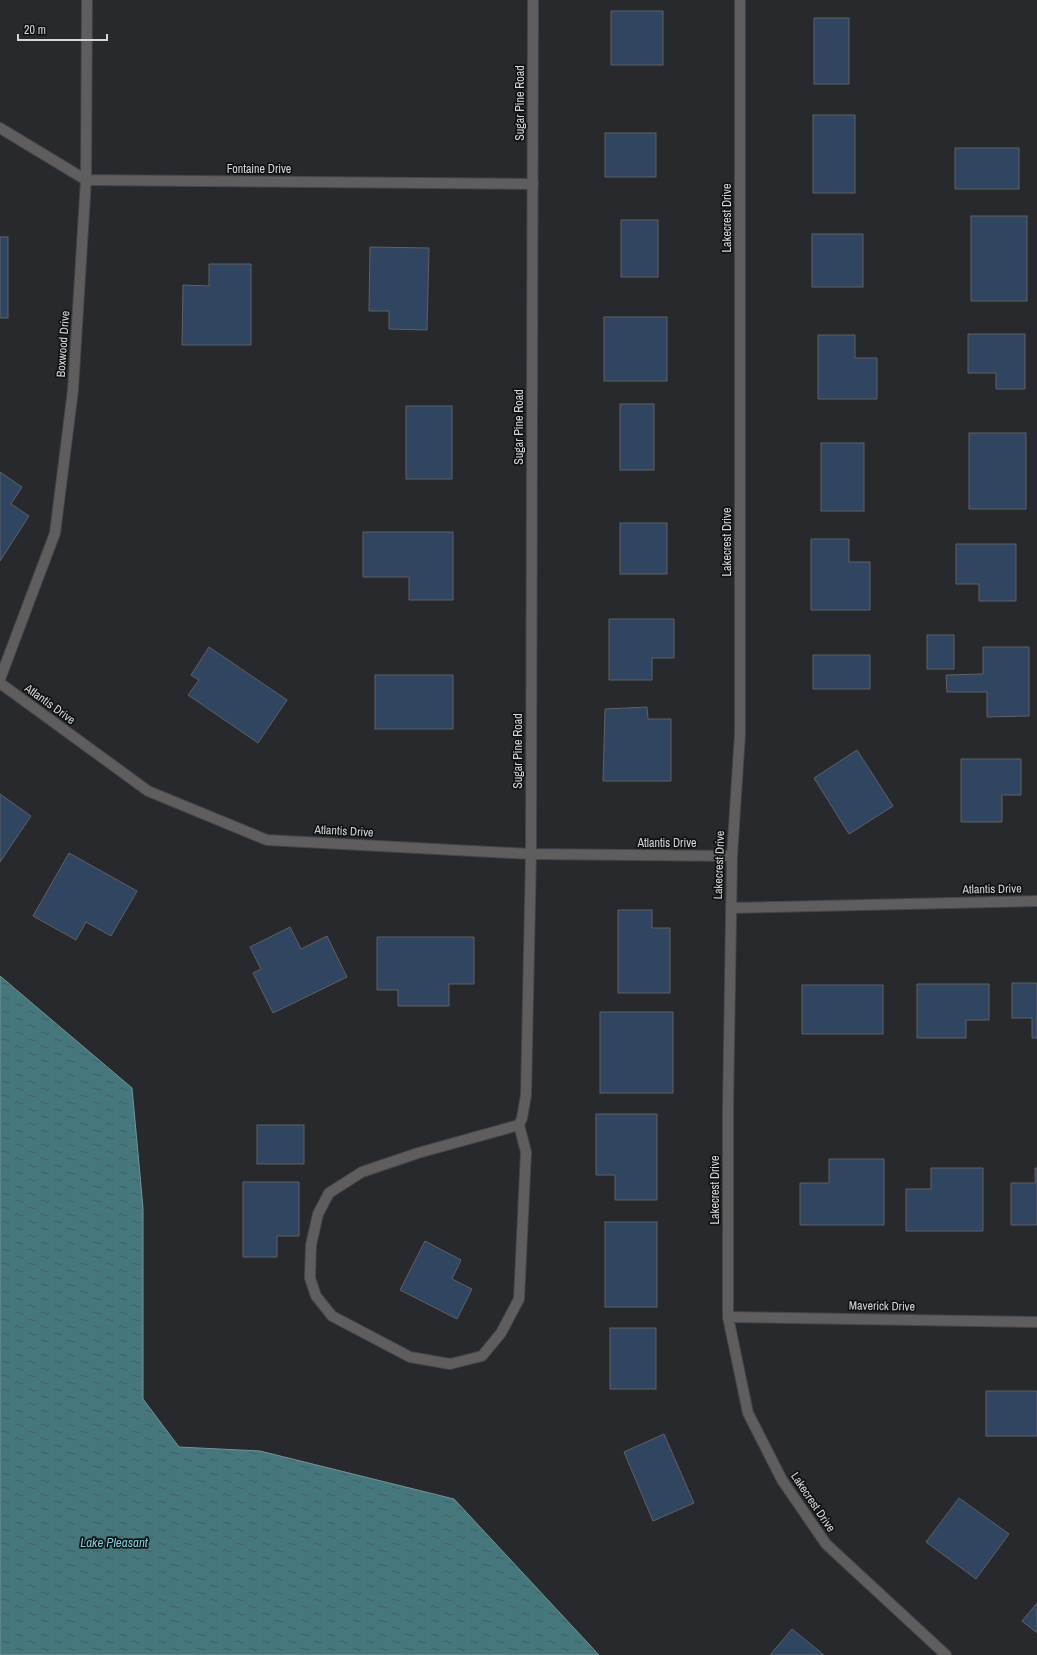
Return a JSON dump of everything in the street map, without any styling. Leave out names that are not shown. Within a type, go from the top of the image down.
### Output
[{"type":"street","name":"Boxwood Drive","points":[[0,679],[55,533],[73,390],[86,180],[87,0]]},
{"type":"street","name":"Sugar Pine Road","points":[[519,1125],[522,1118],[526,1095],[531,854],[533,0]]},
{"type":"street","name":"Lakecrest Drive","points":[[740,0],[740,734],[732,856],[728,1109],[728,1317],[748,1413],[782,1480],[826,1544],[946,1655]]},
{"type":"street","points":[[0,128],[86,180]]},
{"type":"street","name":"Fontaine Drive","points":[[86,180],[533,184]]},
{"type":"street","name":"Atlantis Drive","points":[[0,683],[148,791],[267,840],[531,854],[732,856]]},
{"type":"street","name":"Atlantis Drive","points":[[731,908],[1037,901]]},
{"type":"street","points":[[519,1125],[526,1152],[519,1299],[501,1333],[482,1356],[450,1364],[410,1357],[332,1316],[316,1296],[310,1278],[311,1244],[318,1214],[329,1193],[362,1172],[418,1153],[519,1125]]},
{"type":"street","name":"Maverick Drive","points":[[728,1317],[1037,1322]]},
{"type":"water","name":"Lake Pleasant","points":[[0,976],[132,1088],[143,1208],[143,1399],[179,1447],[260,1451],[454,1499],[599,1655],[0,1655]]},
{"type":"building","points":[[611,11],[663,11],[663,65],[611,65]]},
{"type":"building","points":[[814,18],[849,18],[849,84],[814,84]]},
{"type":"building","points":[[813,115],[855,115],[855,193],[813,193]]},
{"type":"building","points":[[605,133],[656,133],[656,177],[605,177]]},
{"type":"building","points":[[955,148],[1019,148],[1019,189],[955,189]]},
{"type":"building","points":[[971,216],[1027,216],[1027,301],[971,301]]},
{"type":"building","points":[[621,220],[658,220],[658,277],[621,277]]},
{"type":"building","points":[[812,234],[863,234],[863,287],[812,287]]},
{"type":"building","points":[[0,237],[8,237],[8,318],[0,318]]},
{"type":"building","points":[[370,247],[429,248],[427,330],[389,329],[389,311],[369,311]]},
{"type":"building","points":[[209,264],[251,264],[251,345],[182,345],[183,285],[209,286]]},
{"type":"building","points":[[604,317],[667,317],[667,381],[604,381]]},
{"type":"building","points":[[968,334],[1025,334],[1025,389],[996,389],[996,373],[968,373]]},
{"type":"building","points":[[818,335],[855,335],[855,358],[877,358],[877,399],[818,399]]},
{"type":"building","points":[[620,404],[654,404],[654,470],[620,470]]},
{"type":"building","points":[[406,406],[452,406],[452,479],[406,479]]},
{"type":"building","points":[[969,433],[1026,433],[1026,509],[969,509]]},
{"type":"building","points":[[821,443],[864,443],[864,511],[821,511]]},
{"type":"building","points":[[0,472],[22,487],[11,504],[29,516],[0,561]]},
{"type":"building","points":[[620,523],[667,523],[667,574],[620,574]]},
{"type":"building","points":[[363,532],[453,532],[453,600],[409,600],[409,577],[363,577]]},
{"type":"building","points":[[811,539],[849,539],[849,562],[870,562],[870,610],[811,610]]},
{"type":"building","points":[[956,544],[1016,544],[1016,601],[979,601],[979,584],[956,584]]},
{"type":"building","points":[[609,619],[674,619],[674,658],[652,658],[652,680],[609,680]]},
{"type":"building","points":[[927,635],[954,635],[954,669],[927,669]]},
{"type":"building","points":[[209,647],[287,700],[258,743],[188,695],[199,680],[191,675]]},
{"type":"building","points":[[983,647],[1029,647],[1029,716],[987,717],[987,692],[947,692],[946,675],[983,674]]},
{"type":"building","points":[[813,655],[870,655],[870,689],[813,689]]},
{"type":"building","points":[[375,675],[453,675],[453,729],[375,729]]},
{"type":"building","points":[[647,707],[648,719],[671,719],[671,781],[603,781],[605,709]]},
{"type":"building","points":[[857,750],[893,806],[849,834],[814,778]]},
{"type":"building","points":[[961,759],[1021,759],[1021,795],[1002,795],[1002,822],[961,822]]},
{"type":"building","points":[[0,794],[31,816],[0,862]]},
{"type":"building","points":[[69,853],[137,891],[111,936],[86,922],[76,940],[33,916]]},
{"type":"building","points":[[618,910],[652,910],[652,928],[670,928],[670,993],[618,993]]},
{"type":"building","points":[[290,927],[301,949],[327,936],[347,977],[273,1013],[253,973],[261,969],[250,947]]},
{"type":"building","points":[[377,937],[474,937],[474,984],[449,984],[449,1006],[398,1006],[398,990],[377,990]]},
{"type":"building","points":[[1012,983],[1037,983],[1037,1038],[1032,1038],[1032,1018],[1012,1018]]},
{"type":"building","points":[[917,984],[989,984],[989,1020],[966,1020],[966,1038],[917,1038]]},
{"type":"building","points":[[802,985],[883,985],[883,1034],[802,1034]]},
{"type":"building","points":[[600,1012],[673,1012],[673,1093],[600,1093]]},
{"type":"building","points":[[596,1114],[657,1114],[657,1200],[615,1200],[615,1175],[596,1175]]},
{"type":"building","points":[[257,1125],[304,1125],[304,1164],[257,1164]]},
{"type":"building","points":[[829,1159],[884,1159],[884,1225],[800,1225],[800,1183],[829,1183]]},
{"type":"building","points":[[931,1168],[983,1168],[983,1231],[906,1231],[906,1189],[931,1189]]},
{"type":"building","points":[[1035,1168],[1037,1168],[1037,1225],[1011,1225],[1011,1183],[1035,1183]]},
{"type":"building","points":[[243,1182],[299,1182],[299,1236],[277,1236],[277,1257],[243,1257]]},
{"type":"building","points":[[605,1222],[657,1222],[657,1307],[605,1307]]},
{"type":"building","points":[[425,1241],[461,1260],[452,1279],[472,1289],[457,1319],[400,1290]]},
{"type":"building","points":[[610,1328],[656,1328],[656,1389],[610,1389]]},
{"type":"building","points":[[986,1391],[1037,1391],[1037,1436],[986,1436]]},
{"type":"building","points":[[664,1434],[694,1503],[653,1521],[624,1452]]},
{"type":"building","points":[[959,1498],[1009,1534],[976,1579],[926,1542]]},
{"type":"building","points":[[1037,1603],[1037,1633],[1022,1621]]},
{"type":"building","points":[[792,1629],[824,1655],[770,1655]]}]
